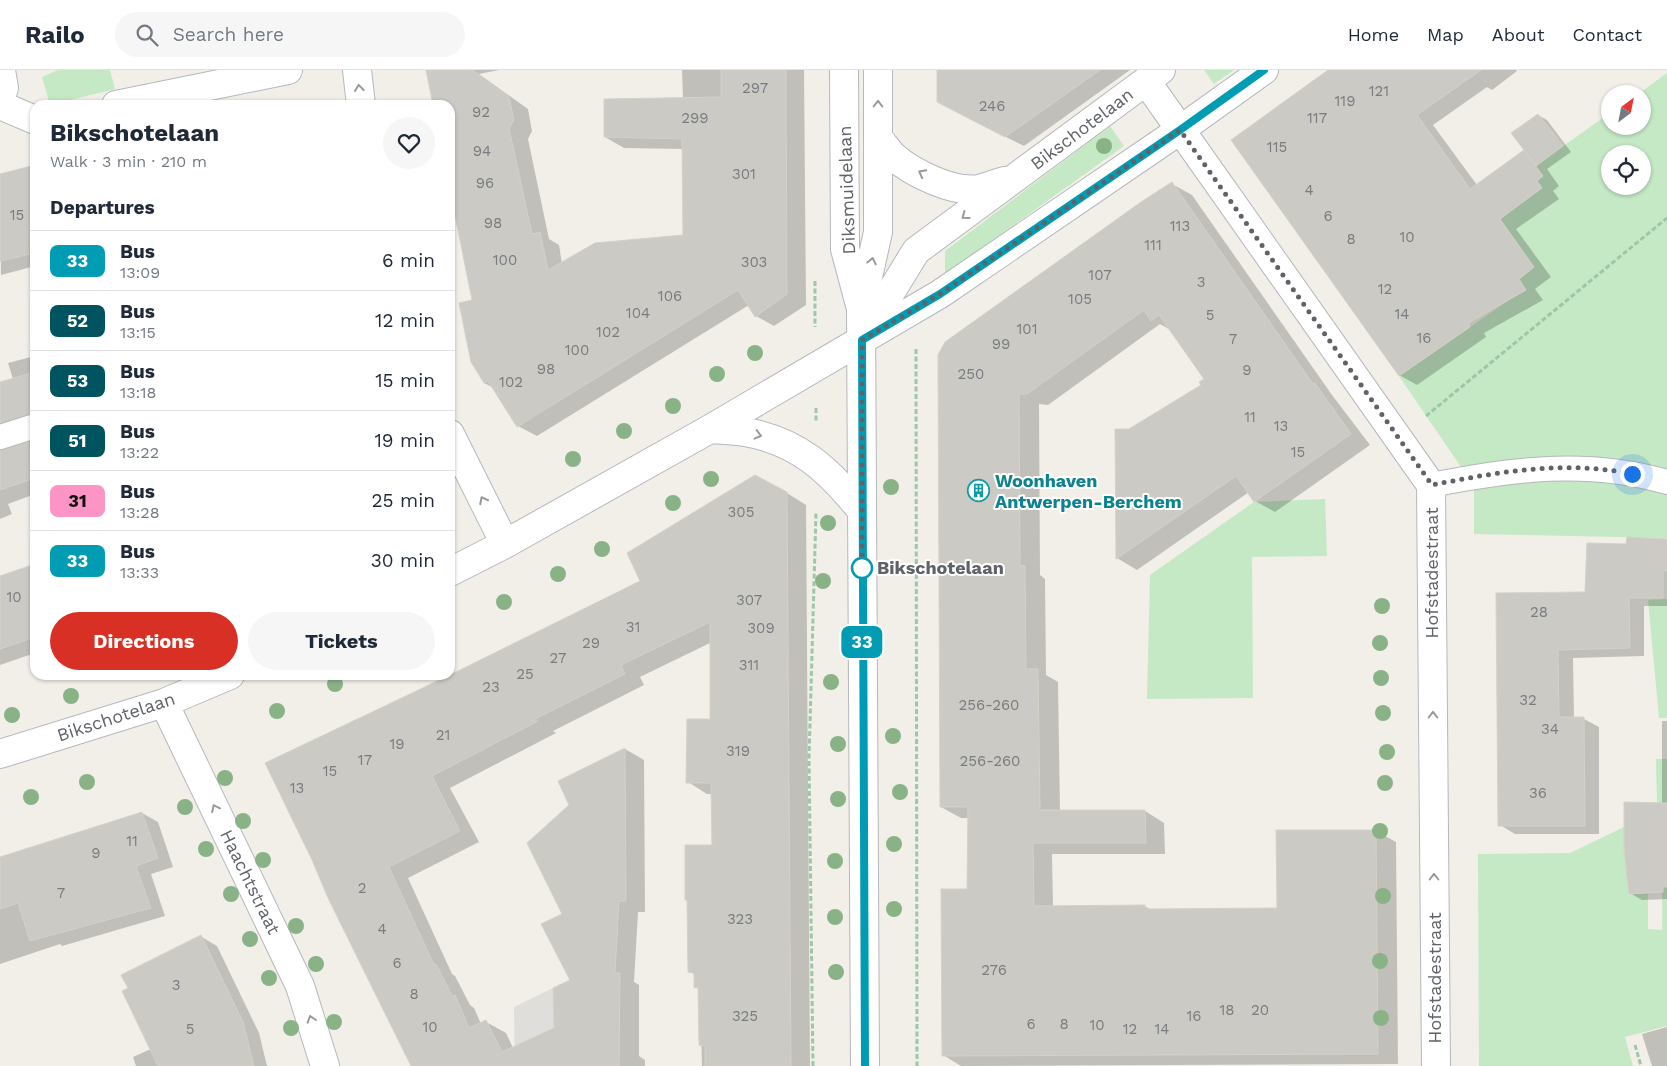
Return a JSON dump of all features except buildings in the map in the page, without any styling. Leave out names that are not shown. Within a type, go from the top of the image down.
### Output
[{"type":"street","points":[[0,100],[4,88],[2,70]]},
{"type":"street","points":[[141,100],[288,70]]},
{"type":"street","points":[[357,70],[361,100]]},
{"type":"street","name":"Diksmuidelaan","points":[[844,70],[845,250],[861,309],[862,340],[861,510],[865,1066]]},
{"type":"street","name":"Diksmuidelaan","points":[[861,309],[878,232],[878,70]]},
{"type":"street","name":"Bikschotelaan","points":[[455,569],[505,544],[710,429],[940,294],[1180,130],[1264,70]]},
{"type":"street","name":"Bikschotelaan","points":[[862,340],[916,251],[1153,75],[1180,130]]},
{"type":"street","points":[[0,105],[30,118]]},
{"type":"street","name":"Hofstadestraat","points":[[1180,130],[1432,485],[1436,1066]]},
{"type":"street","name":"Bikschotelaan","points":[[878,138],[894,156],[936,181],[956,188],[978,189],[1018,177]]},
{"type":"street","points":[[710,429],[744,432],[768,437],[791,445],[818,463],[841,485],[861,510]]},
{"type":"street","points":[[455,444],[505,544]]},
{"type":"street","name":"Bikschotelaan","points":[[0,754],[164,702],[218,680]]},
{"type":"street","name":"Haachtstraat","points":[[164,702],[300,986],[326,1066]]},
{"type":"lane","points":[[0,437],[30,428]]},
{"type":"lane","points":[[1432,485],[1485,474],[1534,469],[1570,468],[1615,471],[1667,482]]},
{"type":"path","points":[[1398,438],[1667,218]]},
{"type":"path","points":[[813,1066],[809,758],[818,463],[815,274]]},
{"type":"path","points":[[916,308],[917,1066]]},
{"type":"path","points":[[1635,1045],[1641,1066]]},
{"type":"shaded area","points":[[553,988],[590,1011],[515,1066],[514,1007]]},
{"type":"green space","points":[[58,70],[110,70],[115,89],[70,100],[49,100],[42,77]]},
{"type":"green space","points":[[1204,70],[1234,70],[1214,84]]},
{"type":"green space","points":[[1667,73],[1667,538],[1474,534],[1474,486],[1399,376],[1509,300],[1489,272],[1481,204],[1601,119],[1601,135],[1651,135],[1650,85]]},
{"type":"green space","points":[[1110,126],[1124,146],[945,274],[945,251]]},
{"type":"green space","points":[[1325,499],[1327,556],[1252,557],[1253,698],[1147,699],[1150,575],[1254,502]]},
{"type":"green space","points":[[1667,599],[1667,718],[1659,718],[1648,600]]},
{"type":"green space","points":[[1656,759],[1667,759],[1667,1026],[1625,1037],[1633,1066],[1479,1066],[1478,854],[1570,853],[1624,827],[1624,849],[1629,893],[1648,893],[1648,929],[1662,930],[1662,887]]},
{"type":"bus line","name":"33","points":[[865,1066],[861,510],[862,340],[940,294],[1180,130],[1264,70]]},
{"type":"place","name":"Woonhaven Antwerpen-Berchem","points":[[979,491]]},
{"type":"place","name":"Bikschotelaan","points":[[862,568]]},
{"type":"route","points":[[862,568],[862,575],[861,510],[862,340],[940,294],[1180,130],[1432,485],[1485,474],[1526,469],[1570,468],[1632,474]]}]
